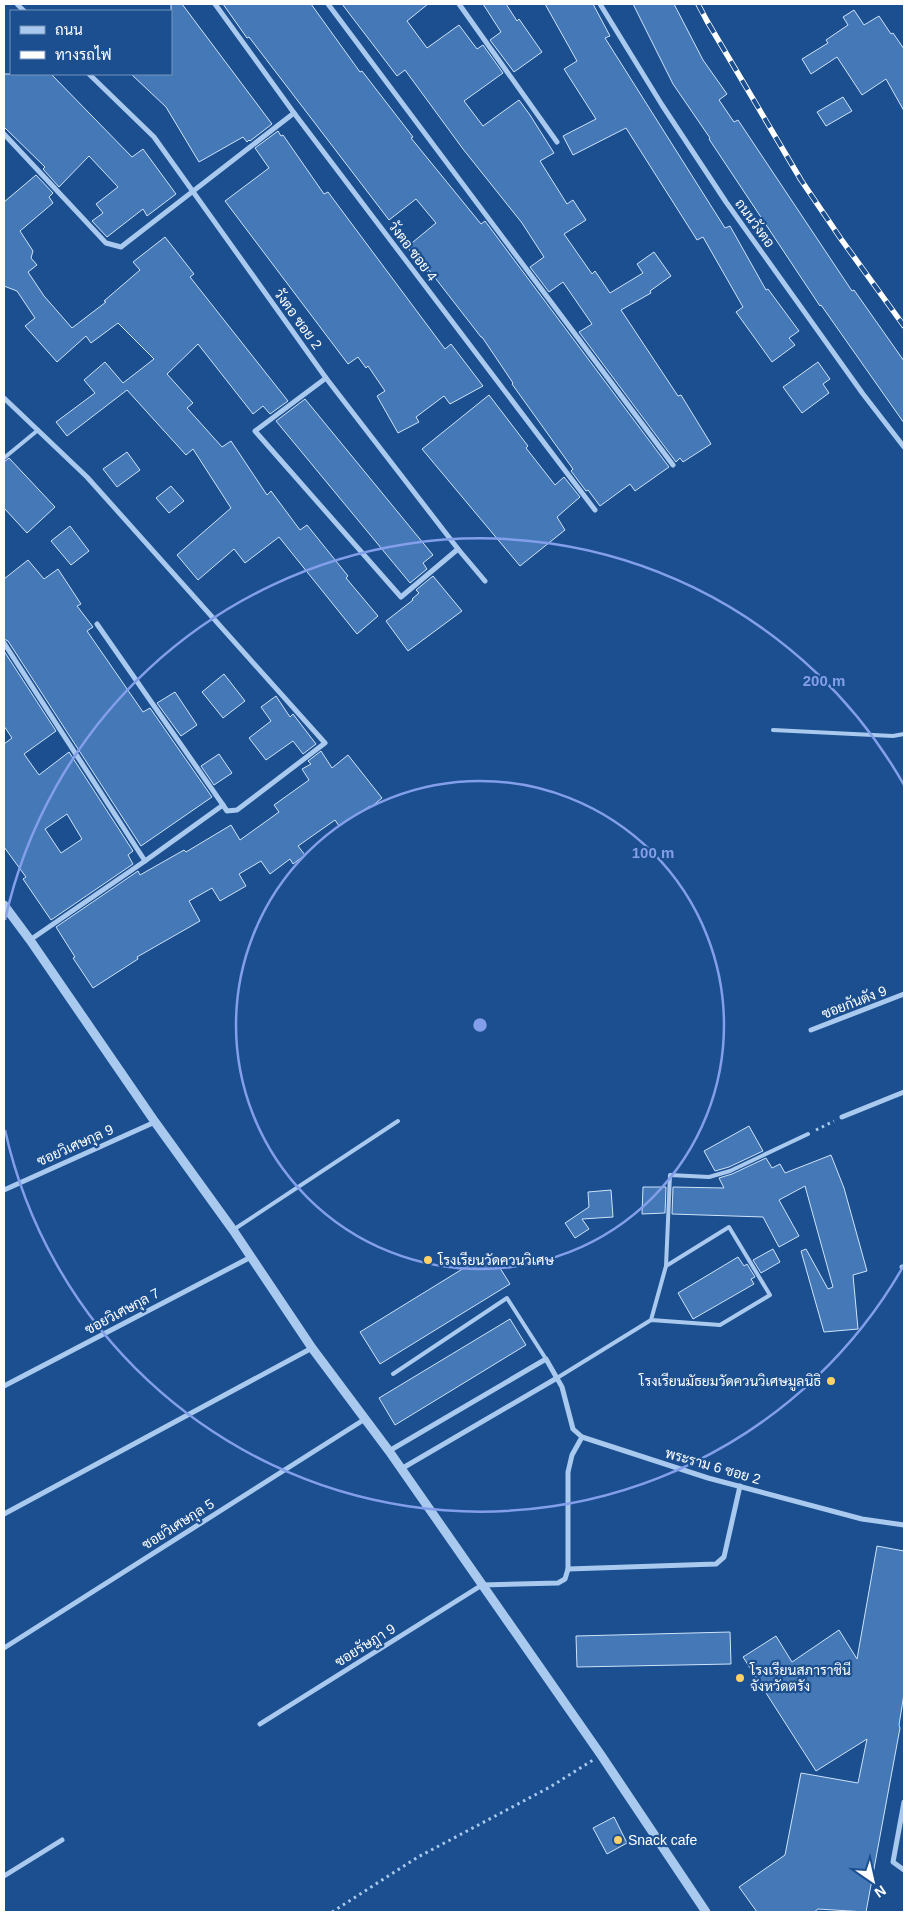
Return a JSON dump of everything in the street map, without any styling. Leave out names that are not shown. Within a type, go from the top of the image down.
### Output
[{"type":"street","name":"วังตอ ซอย 4","points":[[215,4],[294,113],[596,510]]},
{"type":"street","points":[[328,4],[673,465]]},
{"type":"street","points":[[460,4],[557,142]]},
{"type":"street","name":"ถนนวังตอ","points":[[600,4],[662,105],[726,202],[863,394],[904,447]]},
{"type":"street","name":"วังตอ ซอย 2","points":[[90,75],[154,137],[326,378],[485,582]]},
{"type":"street","points":[[4,134],[106,243],[121,247],[294,113]]},
{"type":"street","points":[[326,378],[255,431],[401,597],[458,549]]},
{"type":"street","points":[[4,398],[87,477],[324,743],[238,810],[227,811],[97,624]]},
{"type":"street","points":[[4,644],[145,861]]},
{"type":"street","points":[[30,940],[223,805]]},
{"type":"street","points":[[4,905],[155,1122],[233,1230],[312,1348],[401,1468],[601,1755],[706,1912]]},
{"type":"street","name":"ซอยกันตัง 9","points":[[811,1030],[904,994]]},
{"type":"street","points":[[842,1117],[904,1092]]},
{"type":"street","name":"ซอยวิเศษกุล 9","points":[[4,1190],[155,1122]]},
{"type":"street","name":"ซอยวิเศษกุล 7","points":[[4,1386],[251,1257]]},
{"type":"street","points":[[4,1514],[312,1348]]},
{"type":"street","points":[[389,1451],[546,1359],[565,1394],[574,1429],[582,1436],[572,1455],[568,1472],[568,1570],[565,1579],[558,1583],[482,1585]]},
{"type":"street","points":[[401,1468],[557,1378]]},
{"type":"street","name":"ซอยวิเศษกุล 5","points":[[4,1648],[365,1419]]},
{"type":"street","name":"พระราม 6 ซอย 2","points":[[582,1436],[708,1478],[862,1519],[904,1524]]},
{"type":"street","points":[[568,1570],[716,1564],[724,1557],[740,1486]]},
{"type":"street","name":"ซอยรัษฎา 9","points":[[260,1724],[482,1585]]},
{"type":"street","points":[[904,1802],[893,1862],[904,1870]]},
{"type":"street","points":[[4,1876],[62,1840]]},
{"type":"lane","points":[[4,458],[38,430]]},
{"type":"lane","points":[[773,730],[892,736],[904,734]]},
{"type":"lane","points":[[233,1230],[398,1121]]},
{"type":"lane","points":[[651,1320],[666,1266],[670,1175],[709,1177],[730,1171],[808,1134]]},
{"type":"lane","points":[[557,1378],[651,1320],[720,1325],[770,1295],[729,1227],[666,1266]]},
{"type":"lane","points":[[393,1374],[507,1298],[546,1359]]},
{"type":"path","points":[[808,1134],[842,1117]]},
{"type":"path","points":[[332,1912],[418,1857],[550,1787],[601,1755]]},
{"type":"building","points":[[171,4],[182,4],[272,124],[250,141],[247,142],[243,137],[199,162],[166,107],[132,75],[172,75]]},
{"type":"building","points":[[223,4],[311,4],[360,72],[362,71],[413,137],[411,138],[481,224],[485,221],[669,467],[635,491],[630,484],[600,506],[571,471],[573,469],[512,384],[482,337],[429,270],[427,272],[407,247],[436,223],[416,199],[389,220],[249,37],[247,38]]},
{"type":"building","points":[[342,4],[428,4],[407,21],[427,48],[459,25],[477,49],[483,45],[503,73],[464,101],[483,126],[519,100],[554,153],[540,161],[567,204],[573,200],[586,220],[564,234],[592,274],[595,271],[610,293],[643,273],[637,264],[654,252],[671,276],[650,291],[651,293],[621,310],[678,396],[681,395],[711,444],[683,462],[680,458],[676,462],[579,332],[592,324],[563,282],[549,292],[530,267],[544,257],[522,223],[463,149],[405,70],[397,76]]},
{"type":"building","points":[[483,4],[506,4],[542,52],[514,72],[490,40],[501,32]]},
{"type":"building","points":[[545,4],[593,4],[610,36],[605,38],[725,228],[730,226],[766,290],[768,289],[799,331],[789,338],[795,345],[772,362],[736,312],[743,307],[703,237],[697,240],[626,128],[573,155],[563,136],[596,119],[564,69],[577,61]]},
{"type":"building","points":[[633,4],[674,4],[703,60],[727,94],[719,100],[734,122],[738,120],[852,291],[854,290],[904,361],[904,423],[820,306],[673,84]]},
{"type":"building","points":[[854,10],[864,25],[879,16],[904,49],[904,111],[886,79],[862,95],[837,57],[811,74],[802,59],[828,43],[826,40],[848,25],[843,17]]},
{"type":"building","points":[[4,74],[52,75],[132,157],[143,149],[176,194],[147,216],[143,209],[107,237],[92,221],[103,213],[96,204],[118,187],[89,156],[59,187],[43,169],[45,167],[4,127]]},
{"type":"building","points":[[843,97],[852,111],[826,126],[817,112]]},
{"type":"building","points":[[278,131],[281,136],[283,135],[324,194],[328,192],[445,349],[451,344],[483,386],[450,404],[444,396],[416,417],[419,422],[398,433],[377,396],[385,391],[368,366],[366,368],[358,357],[348,364],[225,201],[269,168],[255,148]]},
{"type":"building","points":[[36,175],[53,193],[49,197],[53,203],[20,231],[33,251],[31,258],[37,265],[28,272],[44,296],[72,328],[106,302],[104,301],[140,270],[133,262],[165,237],[194,274],[190,277],[288,401],[270,414],[263,406],[253,414],[198,344],[167,374],[193,403],[187,408],[222,447],[231,441],[267,495],[271,491],[300,530],[307,525],[348,576],[346,578],[378,616],[357,634],[279,537],[245,563],[234,549],[198,580],[177,555],[231,508],[193,449],[186,455],[127,390],[67,436],[56,422],[95,393],[84,380],[105,362],[123,383],[154,359],[118,323],[91,343],[86,336],[57,362],[25,326],[35,318],[17,291],[4,286],[4,202]]},
{"type":"building","points":[[818,362],[830,379],[823,384],[829,393],[802,413],[783,387]]},
{"type":"building","points":[[489,395],[528,446],[526,448],[555,485],[564,477],[580,497],[557,517],[565,530],[520,566],[422,449]]},
{"type":"building","points":[[305,399],[433,555],[423,563],[427,569],[410,583],[276,421]]},
{"type":"building","points":[[127,452],[140,470],[117,487],[103,469]]},
{"type":"building","points":[[9,458],[55,507],[27,533],[4,508],[4,462]]},
{"type":"building","points":[[171,486],[184,501],[169,513],[156,498]]},
{"type":"building","points":[[70,526],[89,551],[71,565],[51,541]]},
{"type":"building","points":[[28,560],[44,579],[58,569],[81,604],[77,606],[93,627],[87,631],[143,712],[150,708],[212,797],[141,846],[8,641],[4,639],[4,579]]},
{"type":"building","points":[[433,576],[462,611],[408,651],[386,621],[413,600],[419,593],[416,590]]},
{"type":"building","points":[[4,651],[56,731],[24,754],[39,775],[69,752],[133,851],[128,855],[133,864],[51,920],[23,879],[26,877],[4,847],[4,744],[12,738],[4,726]],"holes":[[[67,814],[82,839],[61,853],[45,829]]]},
{"type":"building","points":[[224,674],[245,701],[223,718],[202,692]]},
{"type":"building","points":[[175,692],[197,725],[181,736],[157,703]]},
{"type":"building","points":[[276,696],[290,717],[293,714],[316,744],[303,754],[293,741],[266,760],[249,738],[271,721],[261,707]]},
{"type":"building","points":[[321,751],[332,768],[348,755],[382,798],[371,807],[339,826],[335,820],[298,846],[305,855],[293,864],[290,859],[270,874],[261,861],[239,874],[246,886],[220,901],[212,888],[189,901],[200,921],[137,957],[138,959],[93,988],[73,958],[75,957],[56,927],[138,871],[140,875],[184,850],[186,852],[231,825],[240,840],[279,812],[274,805],[309,780],[302,769],[311,764],[308,761]]},
{"type":"building","points":[[219,754],[232,773],[214,785],[201,766]]},
{"type":"building","points":[[749,1126],[763,1151],[729,1167],[715,1171],[704,1151]]},
{"type":"building","points":[[831,1155],[844,1188],[867,1271],[853,1275],[858,1329],[824,1332],[801,1251],[806,1249],[828,1289],[833,1287],[805,1186],[779,1200],[799,1236],[779,1247],[763,1217],[672,1214],[673,1187],[724,1188],[719,1178],[766,1158],[772,1168],[780,1164],[785,1173]]},
{"type":"building","points":[[643,1187],[666,1187],[665,1213],[642,1214]]},
{"type":"building","points":[[611,1190],[613,1217],[582,1219],[589,1229],[575,1238],[565,1223],[589,1207],[588,1192]]},
{"type":"building","points":[[773,1249],[780,1262],[761,1273],[753,1260]]},
{"type":"building","points":[[490,1252],[510,1284],[380,1364],[360,1332]]},
{"type":"building","points":[[738,1257],[744,1266],[747,1264],[755,1277],[751,1279],[754,1284],[693,1319],[678,1293]]},
{"type":"building","points":[[510,1319],[526,1345],[395,1425],[379,1398]]},
{"type":"building","points":[[877,1546],[904,1551],[904,1694],[900,1728],[866,1912],[818,1909],[814,1912],[757,1912],[739,1887],[785,1855],[801,1773],[858,1783],[867,1739],[816,1771],[743,1657],[776,1636],[792,1662],[839,1630],[857,1659]]},
{"type":"building","points":[[730,1632],[731,1664],[577,1667],[576,1636]]},
{"type":"building","points":[[614,1817],[627,1843],[607,1854],[593,1828]]},
{"type":"railway","points":[[698,4],[801,180],[904,326]]},
{"type":"place","name":"โรงเรียนวัดควนวิเศษ","points":[[428,1260]]},
{"type":"place","name":"โรงเรียนมัธยมวัดควนวิเศษมูลนิธิ","points":[[831,1381]]},
{"type":"place","name":"โรงเรียนสภาราชินี จังหวัดตรัง","points":[[740,1678]]},
{"type":"place","name":"Snack cafe","points":[[618,1840]]}]
